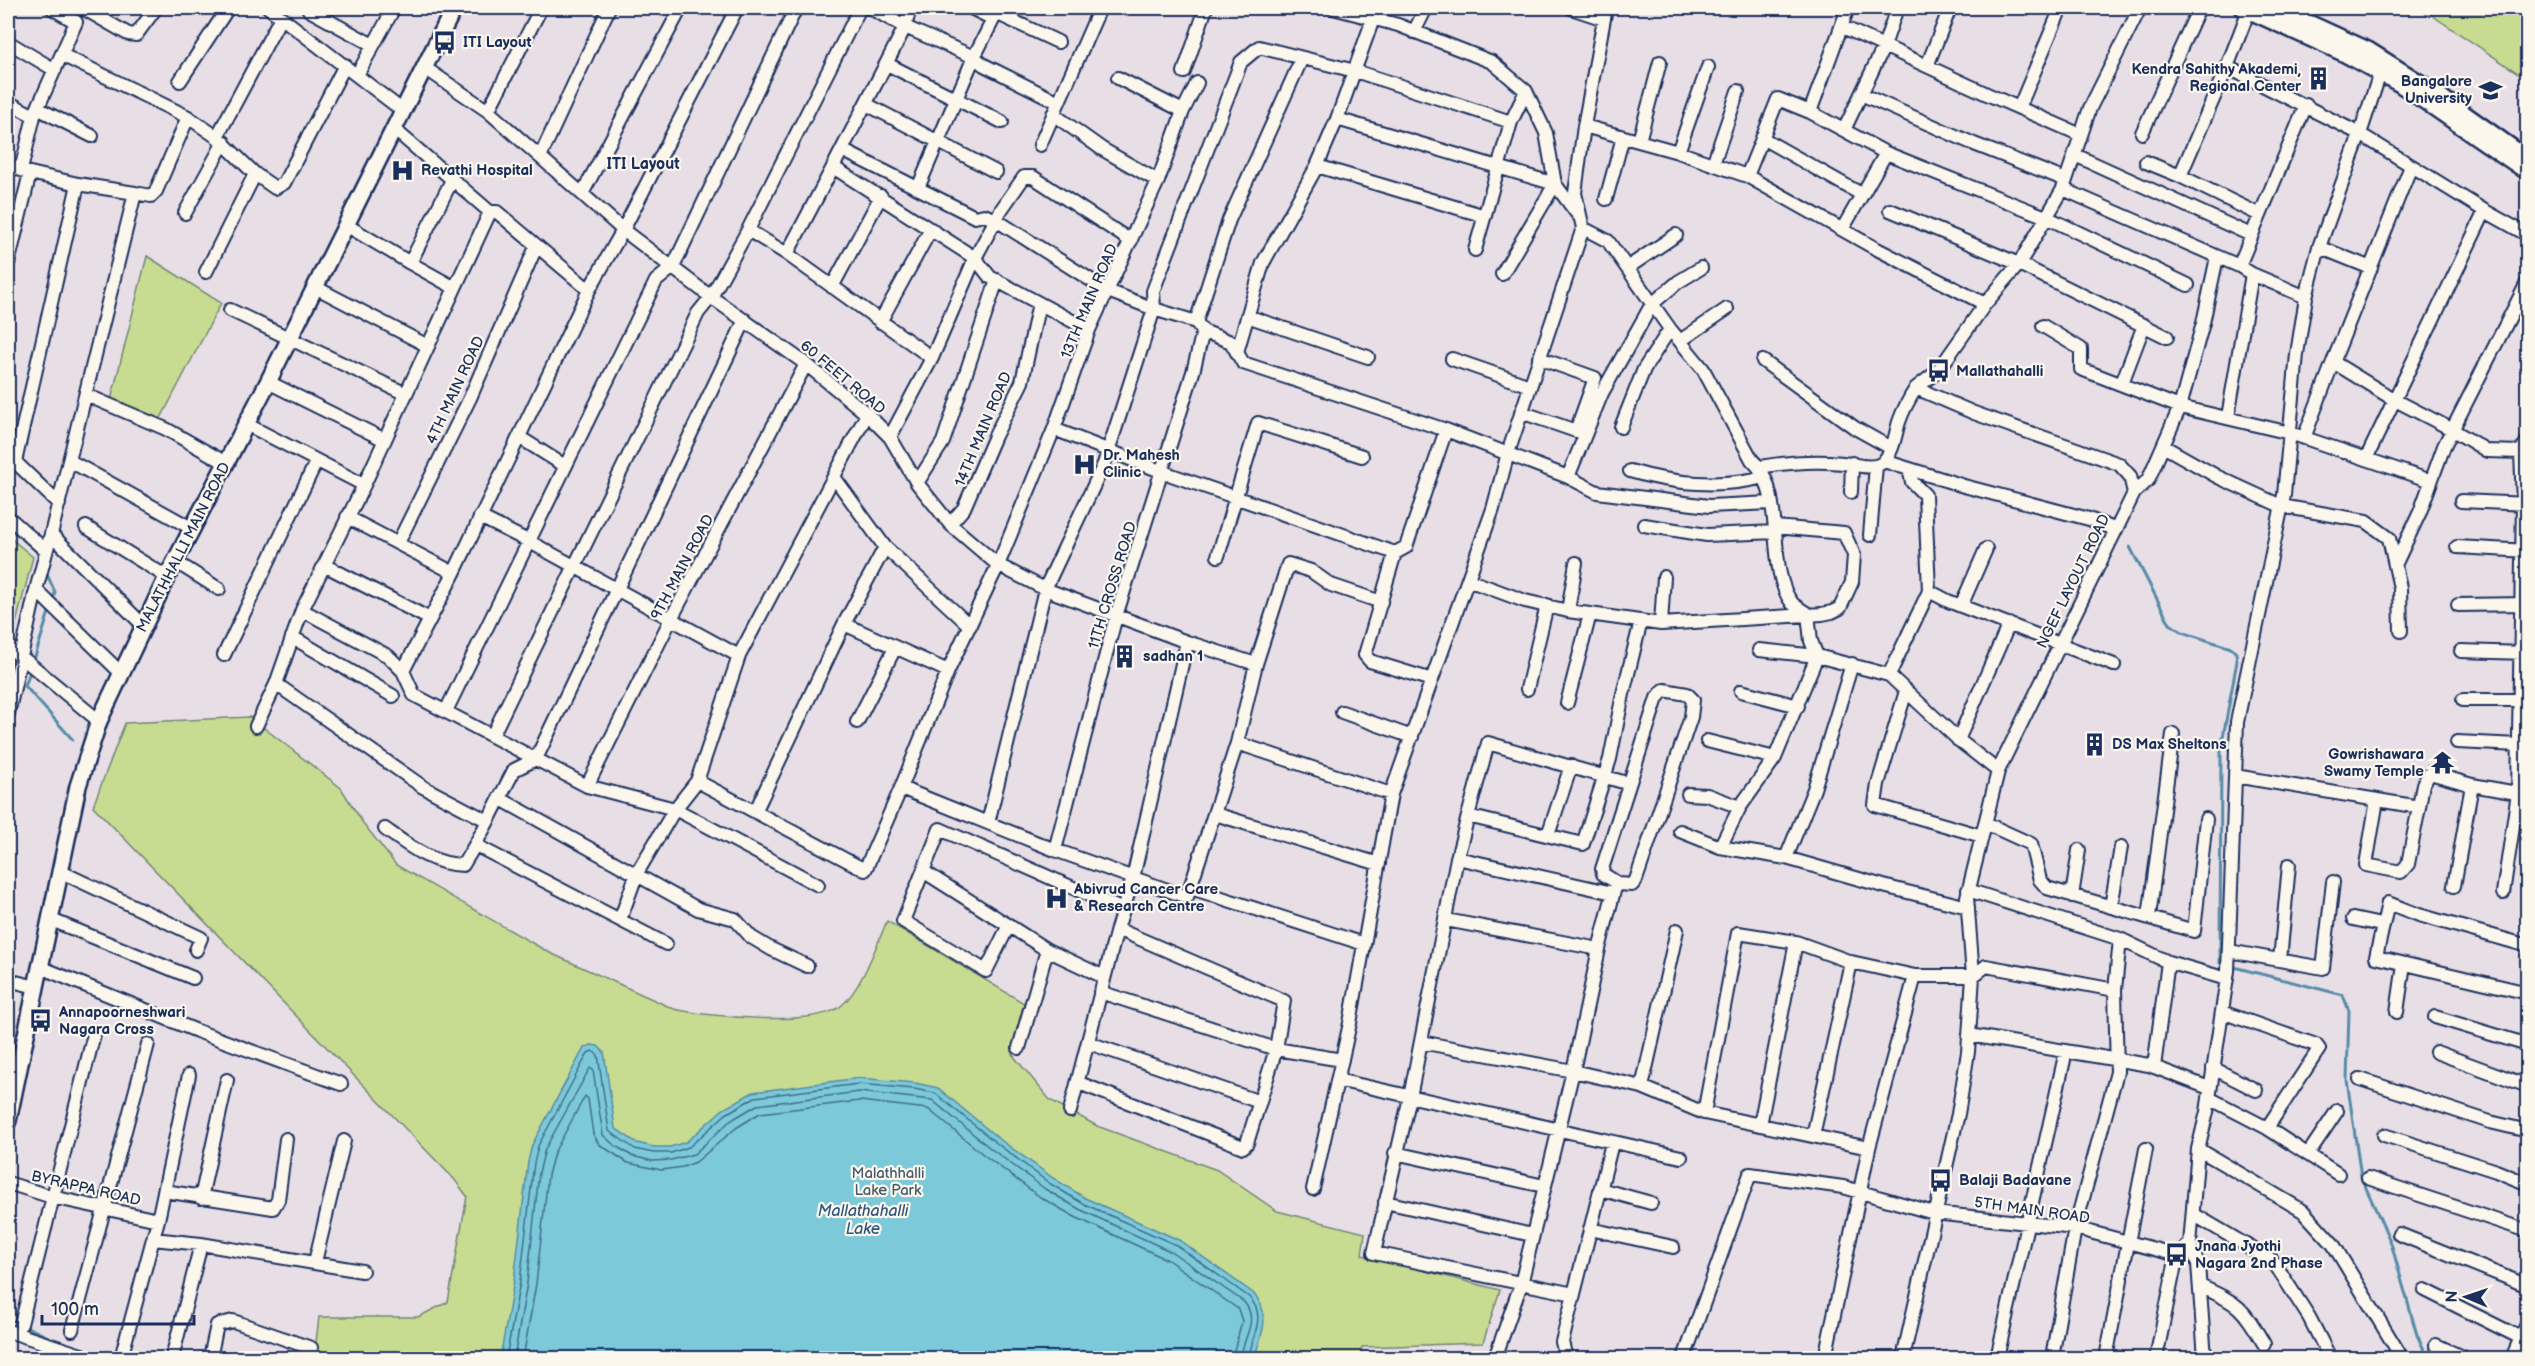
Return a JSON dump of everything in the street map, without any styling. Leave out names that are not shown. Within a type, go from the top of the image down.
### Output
[{"type":"main road","name":"MALATHHALLI MAIN ROAD","points":[[8,1121],[78,786],[99,721],[143,625],[268,382],[454,8]]},
{"type":"main road","points":[[2276,8],[2368,50],[2425,86],[2528,159]]},
{"type":"main road","points":[[2246,9],[2343,53],[2380,73],[2472,132],[2528,172]]},
{"type":"street","points":[[51,8],[76,22]]},
{"type":"street","points":[[8,260],[37,112],[83,8],[128,34],[136,35],[156,8]]},
{"type":"street","points":[[180,81],[228,8]]},
{"type":"street","points":[[269,8],[404,111]]},
{"type":"street","points":[[357,75],[394,8]]},
{"type":"street","points":[[488,111],[541,8]]},
{"type":"street","points":[[540,157],[609,8]]},
{"type":"street","points":[[582,194],[681,8]]},
{"type":"street","points":[[403,671],[454,573],[589,290],[623,230],[737,8]]},
{"type":"street","points":[[446,711],[656,281],[673,267],[796,8]]},
{"type":"street","points":[[492,736],[698,313],[711,297],[748,230],[860,8]]},
{"type":"street","points":[[870,8],[905,27],[974,57],[984,65],[1058,102]]},
{"type":"street","points":[[787,254],[905,27],[910,8]]},
{"type":"street","points":[[971,8],[996,13],[1058,42]]},
{"type":"street","points":[[1040,145],[1100,8]]},
{"type":"street","points":[[1184,72],[1206,8]]},
{"type":"street","points":[[1332,8],[1375,13],[1414,32],[1492,62],[1526,91],[1546,133],[1555,184],[1581,223],[1608,241],[1670,329],[1702,369],[1752,460],[1762,472],[1771,503],[1784,588],[1793,604],[1808,614],[1811,641],[1817,656],[1775,758],[1740,807],[1720,847]]},
{"type":"street","points":[[1414,32],[1426,8]]},
{"type":"street","points":[[1313,1189],[1342,1060],[1391,794],[1493,509],[1508,453],[1581,223],[1575,193],[1584,126],[1605,13],[1571,8]]},
{"type":"street","points":[[1810,112],[1843,27],[1848,8]]},
{"type":"street","points":[[1844,130],[1884,46],[1897,8]]},
{"type":"street","points":[[1928,66],[1950,8]]},
{"type":"street","points":[[2019,108],[2061,8]]},
{"type":"street","points":[[1870,535],[1880,464],[1891,448],[1907,403],[1916,388],[1938,371],[1986,304],[2019,264],[2064,185],[2090,108],[2140,8]]},
{"type":"street","points":[[2142,133],[2199,8]]},
{"type":"street","points":[[299,29],[310,9],[373,45]]},
{"type":"street","points":[[2180,177],[2227,67],[2246,9]]},
{"type":"street","points":[[918,188],[974,57],[996,13]]},
{"type":"street","points":[[1237,352],[1263,263],[1317,166],[1337,119],[1375,13]]},
{"type":"street","points":[[185,213],[281,17]]},
{"type":"street","points":[[1843,27],[2081,135]]},
{"type":"street","points":[[8,42],[55,70]]},
{"type":"street","points":[[988,823],[1045,589],[1109,450],[1154,309],[1153,291],[1241,62],[1259,47],[1355,71],[1511,122]]},
{"type":"street","points":[[62,55],[188,117],[221,139],[255,174],[275,188],[284,183],[345,65]]},
{"type":"street","name":"11TH CROSS ROAD","points":[[1055,850],[1116,616],[1193,372],[1200,327],[1228,220],[1302,57]]},
{"type":"street","points":[[1639,141],[1660,62]]},
{"type":"street","points":[[886,64],[1002,122]]},
{"type":"street","points":[[1678,152],[1708,67]]},
{"type":"street","points":[[2227,67],[2360,134],[2528,235]]},
{"type":"street","name":"60 FEET ROAD","points":[[425,68],[488,111],[623,230],[711,297],[806,363],[867,414],[890,436],[917,483],[950,524],[998,565],[1045,589],[1187,642],[1256,664]]},
{"type":"street","points":[[2205,1359],[2198,1264],[2190,1244],[2198,1149],[2209,1093],[2228,965],[2237,722],[2282,506],[2297,354],[2306,297],[2319,247],[2380,73]]},
{"type":"street","points":[[1118,78],[1183,111]]},
{"type":"street","name":"13TH MAIN ROAD","points":[[755,812],[865,870],[948,671],[998,565],[1054,429],[1089,330],[1158,181],[1183,111],[1197,83]]},
{"type":"street","points":[[1475,250],[1511,122],[1526,91]]},
{"type":"street","points":[[1713,164],[1738,91]]},
{"type":"street","points":[[1861,94],[2306,297]]},
{"type":"street","points":[[1747,176],[1778,99],[1810,112],[1886,153],[2046,217],[2188,285]]},
{"type":"street","points":[[8,102],[92,136]]},
{"type":"street","points":[[866,104],[996,172]]},
{"type":"street","points":[[2239,267],[2306,105]]},
{"type":"street","points":[[1053,114],[1102,149],[1158,181]]},
{"type":"street","points":[[8,164],[25,172],[78,184],[151,196],[156,191],[188,117]]},
{"type":"street","points":[[1337,119],[1555,184]]},
{"type":"street","points":[[1584,126],[1678,152],[1747,176],[1843,228],[1873,247],[1986,304]]},
{"type":"street","points":[[395,130],[490,212],[496,212],[589,290]]},
{"type":"street","points":[[1606,199],[1623,137]]},
{"type":"street","points":[[1762,138],[1861,194]]},
{"type":"street","points":[[842,150],[975,217],[984,215],[996,220],[1108,291],[1200,327],[1230,342],[1243,363],[1446,430],[1568,477],[1597,492],[1709,506],[1771,503]]},
{"type":"street","points":[[1843,228],[1886,153]]},
{"type":"street","points":[[2075,155],[2251,235]]},
{"type":"street","points":[[2146,162],[2260,215]]},
{"type":"street","points":[[1317,166],[1485,216]]},
{"type":"street","points":[[2304,438],[2411,166]]},
{"type":"street","points":[[833,167],[975,258],[990,277],[1089,330]]},
{"type":"street","points":[[206,272],[255,174]]},
{"type":"street","points":[[890,436],[932,358],[975,258],[1020,181],[1029,176],[1131,241]]},
{"type":"street","points":[[410,263],[452,180]]},
{"type":"street","points":[[59,504],[11,459],[78,184]]},
{"type":"street","points":[[1502,274],[1555,184]]},
{"type":"street","points":[[8,714],[43,559],[59,504],[135,193]]},
{"type":"street","points":[[832,287],[881,196]]},
{"type":"street","points":[[1890,210],[2019,264],[2167,337]]},
{"type":"street","points":[[2366,459],[2485,211]]},
{"type":"street","points":[[256,726],[276,684],[302,610],[364,485],[490,212]]},
{"type":"street","points":[[346,225],[455,288]]},
{"type":"street","points":[[880,322],[931,229]]},
{"type":"street","points":[[748,230],[787,254],[932,358]]},
{"type":"street","points":[[1627,268],[1676,235]]},
{"type":"street","name":"4TH MAIN ROAD","points":[[398,543],[470,398],[536,247]]},
{"type":"street","points":[[2319,247],[2371,268]]},
{"type":"street","name":"NGEF LAYOUT ROAD","points":[[1903,1359],[1958,1114],[1969,1035],[1973,976],[1968,890],[1998,771],[2038,693],[2114,529],[2134,493],[2148,480],[2180,407],[2203,322],[2217,257]]},
{"type":"street","points":[[1568,477],[1602,393],[1652,304],[1678,282],[1701,268]]},
{"type":"street","points":[[2228,417],[2252,274]]},
{"type":"street","points":[[917,483],[943,442],[997,280]]},
{"type":"street","points":[[2396,563],[2420,512],[2453,430],[2528,281]]},
{"type":"street","points":[[315,287],[428,346]]},
{"type":"street","name":"14TH MAIN ROAD","points":[[950,524],[964,508],[995,436],[1022,382],[1039,303]]},
{"type":"street","points":[[1680,341],[1727,309]]},
{"type":"street","points":[[230,310],[406,394]]},
{"type":"street","points":[[1247,316],[1368,357]]},
{"type":"street","points":[[385,829],[417,852],[448,865],[463,865],[514,770],[536,759],[745,320]]},
{"type":"street","points":[[2122,383],[2144,325]]},
{"type":"street","points":[[2043,326],[2081,350],[2081,369],[2180,407],[2290,433],[2431,481]]},
{"type":"street","points":[[1621,427],[1644,369],[1670,329]]},
{"type":"street","points":[[1521,412],[1576,431],[1595,378],[1539,358]]},
{"type":"street","points":[[1452,359],[1530,386]]},
{"type":"street","points":[[1762,361],[1855,428],[1891,448]]},
{"type":"street","points":[[2333,362],[2393,399],[2453,430],[2487,451],[2524,446],[2523,794],[2503,893]]},
{"type":"street","name":"9TH MAIN ROAD","points":[[587,786],[671,619],[806,363]]},
{"type":"street","points":[[268,382],[385,440]]},
{"type":"street","points":[[1916,388],[1974,413],[2119,464],[2130,476],[2134,493]]},
{"type":"street","points":[[86,395],[166,429],[226,463]]},
{"type":"street","points":[[620,920],[637,873],[675,809],[697,781],[739,656],[867,414]]},
{"type":"street","points":[[1218,556],[1258,423],[1362,456]]},
{"type":"street","points":[[246,424],[364,485]]},
{"type":"street","points":[[1054,429],[1163,472],[1395,553],[1400,553],[1406,547],[1446,430]]},
{"type":"street","points":[[519,437],[565,466]]},
{"type":"street","points":[[2163,446],[2218,477],[2282,506],[2366,521],[2389,538],[2400,588],[2401,631]]},
{"type":"street","points":[[70,460],[192,529]]},
{"type":"street","points":[[224,655],[316,462]]},
{"type":"street","points":[[1630,471],[1713,485],[1742,483],[1762,472],[1792,462],[1852,463],[1866,467],[1880,464],[1909,469],[2089,519],[2114,529]]},
{"type":"street","points":[[1851,492],[1852,463]]},
{"type":"street","points":[[1889,675],[1929,591],[1925,495],[1912,482],[1909,469]]},
{"type":"street","points":[[834,477],[885,547],[970,626]]},
{"type":"street","points":[[2461,501],[2525,504]]},
{"type":"street","points":[[8,517],[43,559]]},
{"type":"street","points":[[347,517],[454,573]]},
{"type":"street","points":[[480,518],[575,566],[739,656]]},
{"type":"street","points":[[1468,579],[1525,601],[1568,611],[1661,624],[1832,612],[1840,608],[1852,582],[1854,555],[1844,533],[1775,530],[1707,535],[1644,525]]},
{"type":"street","points":[[86,527],[167,577]]},
{"type":"street","points":[[51,534],[143,625]]},
{"type":"street","points":[[697,781],[755,812],[844,624],[885,547]]},
{"type":"street","points":[[2457,547],[2525,550]]},
{"type":"street","points":[[1961,606],[1986,549]]},
{"type":"street","points":[[1395,553],[1365,655],[1367,659],[1432,680]]},
{"type":"street","points":[[176,562],[219,589]]},
{"type":"street","points":[[1568,611],[1576,563]]},
{"type":"street","points":[[901,788],[1055,850],[1187,897],[1215,814],[1256,664],[1287,564],[1311,571],[1331,585],[1381,602]]},
{"type":"street","points":[[324,565],[430,619]]},
{"type":"street","points":[[1661,624],[1664,577]]},
{"type":"street","points":[[36,590],[121,673]]},
{"type":"street","points":[[1929,591],[1961,606],[2114,665]]},
{"type":"street","points":[[2458,605],[2524,604]]},
{"type":"street","points":[[1527,689],[1547,605]]},
{"type":"street","points":[[302,610],[388,656],[403,671],[414,695],[587,786],[675,809],[818,885]]},
{"type":"street","points":[[1567,703],[1590,614]]},
{"type":"street","points":[[1468,816],[1584,844],[1605,778],[1641,621]]},
{"type":"street","points":[[844,624],[948,671]]},
{"type":"street","points":[[1958,740],[2009,624]]},
{"type":"street","points":[[292,637],[393,696]]},
{"type":"street","points":[[1070,1111],[1079,1083],[1104,977],[1133,878],[1187,642]]},
{"type":"street","points":[[8,646],[99,721]]},
{"type":"street","points":[[857,722],[895,648]]},
{"type":"street","points":[[1758,650],[1817,656],[1889,675],[1958,740],[1998,771]]},
{"type":"street","points":[[2461,651],[2523,653]]},
{"type":"street","points":[[1786,858],[1814,789],[1852,664]]},
{"type":"street","points":[[276,684],[423,787],[488,821]]},
{"type":"street","points":[[1457,858],[1615,889],[1632,885],[1636,880],[1690,717],[1693,700],[1687,694],[1664,690],[1657,698],[1602,868],[1603,874],[1615,889]]},
{"type":"street","points":[[1741,691],[1798,706]]},
{"type":"street","points":[[1906,691],[1878,784],[1875,806],[1982,836]]},
{"type":"street","points":[[2463,700],[2523,700]]},
{"type":"street","points":[[1342,712],[1412,737]]},
{"type":"street","points":[[2149,917],[2173,734]]},
{"type":"street","points":[[1707,741],[1775,758]]},
{"type":"street","points":[[2457,742],[2522,754]]},
{"type":"street","points":[[1236,743],[1391,794]]},
{"type":"street","points":[[1574,1294],[1374,1253],[1395,1153],[1410,1097],[1457,858],[1488,743],[1623,782]]},
{"type":"street","points":[[1548,835],[1571,766]]},
{"type":"street","points":[[2377,800],[2366,865],[2401,872],[2408,864],[2423,784],[2430,773],[2472,785],[2523,794]]},
{"type":"street","points":[[2235,776],[2419,807]]},
{"type":"street","points":[[2454,886],[2472,785]]},
{"type":"street","points":[[1688,794],[1707,795],[1740,807]]},
{"type":"street","points":[[499,798],[698,909],[735,919],[751,937],[807,966]]},
{"type":"street","points":[[1215,814],[1379,864]]},
{"type":"street","points":[[1985,824],[2031,844],[2040,880],[2047,888],[2194,931],[2206,819]]},
{"type":"street","points":[[1009,925],[986,971],[903,921],[940,829],[1123,910]]},
{"type":"street","points":[[1680,831],[1720,847],[1786,858],[1968,907]]},
{"type":"street","points":[[475,845],[666,944]]},
{"type":"street","points":[[2112,907],[2121,847]]},
{"type":"street","points":[[2072,896],[2079,850]]},
{"type":"street","points":[[2280,960],[2289,865]]},
{"type":"street","points":[[59,871],[201,938],[196,951]]},
{"type":"street","points":[[923,871],[1047,950],[1104,977]]},
{"type":"street","points":[[1968,890],[2120,939],[2168,962],[2228,965],[2280,960],[2323,968],[2333,882]]},
{"type":"street","points":[[1191,888],[1364,944]]},
{"type":"street","points":[[1495,1359],[1521,1284],[1615,889]]},
{"type":"street","points":[[2528,946],[2419,915],[2388,903],[2381,925],[2376,957],[2528,993]]},
{"type":"street","points":[[49,919],[193,978]]},
{"type":"street","points":[[2353,919],[2381,925]]},
{"type":"street","points":[[1446,920],[1599,949]]},
{"type":"street","points":[[1079,1083],[1243,1147],[1247,1143],[1276,1049],[1284,1001],[1117,930]]},
{"type":"street","points":[[1642,1087],[1677,930]]},
{"type":"street","points":[[1704,1113],[1738,933],[1796,942],[1851,962],[1915,976],[1973,976],[1986,966],[2115,990]]},
{"type":"street","points":[[2052,1359],[2075,1228],[2117,1072],[2115,990],[2120,939]]},
{"type":"street","points":[[1760,1125],[1796,942]]},
{"type":"street","points":[[1019,1048],[1047,950]]},
{"type":"street","points":[[1813,1136],[1851,962]]},
{"type":"street","points":[[2154,1067],[2168,962]]},
{"type":"street","points":[[2397,1012],[2404,964]]},
{"type":"street","points":[[40,967],[197,1031],[341,1084]]},
{"type":"street","points":[[1825,1359],[1869,1148],[1915,976]]},
{"type":"street","points":[[8,980],[36,987]]},
{"type":"street","points":[[1100,992],[1276,1049],[1342,1060]]},
{"type":"street","points":[[2222,1012],[2316,1045],[2319,1049],[2267,1128]]},
{"type":"street","points":[[2435,1017],[2528,1045]]},
{"type":"street","points":[[21,1324],[94,1034]]},
{"type":"street","points":[[1969,1035],[2154,1067],[2209,1093],[2338,1174]]},
{"type":"street","points":[[1421,1042],[1573,1071],[1642,1087],[1704,1113],[1869,1148]]},
{"type":"street","points":[[1089,1043],[1260,1102]]},
{"type":"street","points":[[72,1330],[148,1044]]},
{"type":"street","points":[[1997,1359],[2066,1051]]},
{"type":"street","points":[[2436,1052],[2528,1086]]},
{"type":"street","points":[[2213,1068],[2256,1090]]},
{"type":"street","points":[[121,1359],[158,1220],[189,1075]]},
{"type":"street","points":[[2360,1079],[2490,1122],[2528,1131]]},
{"type":"street","points":[[201,1198],[227,1080]]},
{"type":"street","points":[[1337,1080],[1681,1157]]},
{"type":"street","points":[[2308,1154],[2337,1111]]},
{"type":"street","points":[[2384,1135],[2496,1171],[2528,1184]]},
{"type":"street","points":[[164,1191],[273,1208],[278,1200],[286,1139]]},
{"type":"street","points":[[315,1262],[344,1141]]},
{"type":"street","points":[[1566,1359],[1562,1342],[1612,1143]]},
{"type":"street","points":[[2106,1359],[2146,1149]]},
{"type":"street","points":[[2198,1149],[2303,1211],[2333,1244],[2402,1359]]},
{"type":"street","points":[[1395,1153],[1544,1186]]},
{"type":"street","name":"5TH MAIN ROAD","points":[[1685,1358],[1750,1174],[1843,1187],[1934,1213],[2075,1228],[2177,1255]]},
{"type":"street","points":[[2368,1179],[2528,1231]]},
{"type":"street","name":"BYRAPPA ROAD","points":[[8,1184],[52,1197],[158,1220]]},
{"type":"street","points":[[1600,1190],[1651,1203]]},
{"type":"street","points":[[1385,1202],[1533,1235]]},
{"type":"street","points":[[2193,1214],[2273,1262],[2309,1317],[2330,1359]]},
{"type":"street","points":[[1590,1228],[1673,1247]]},
{"type":"street","points":[[2398,1234],[2528,1286]]},
{"type":"street","points":[[153,1239],[201,1244],[362,1271]]},
{"type":"street","points":[[172,1359],[201,1244]]},
{"type":"street","points":[[2156,1359],[2177,1255],[2190,1244]]},
{"type":"street","points":[[2200,1286],[2231,1300],[2244,1311],[2265,1344]]},
{"type":"street","points":[[2424,1290],[2521,1338]]},
{"type":"street","points":[[210,1359],[217,1325],[233,1321],[311,1348],[310,1359]]},
{"type":"street","points":[[2512,1359],[2528,1322]]},
{"type":"street","points":[[8,1331],[70,1355],[91,1359]]},
{"type":"street","points":[[2436,1345],[2464,1359]]},
{"type":"green space","points":[[2421,8],[2527,8],[2527,79]]},
{"type":"green space","points":[[147,256],[221,303],[159,422],[111,400]]},
{"type":"green space","points":[[8,536],[33,557],[11,643],[8,640]]},
{"type":"green space","name":"Malathhalli Lake Park","points":[[250,717],[341,788],[363,823],[396,865],[548,952],[674,1009],[710,1015],[760,1018],[809,1016],[828,1012],[841,1006],[855,989],[868,966],[887,921],[1024,1003],[1012,1054],[1050,1100],[1097,1126],[1217,1170],[1277,1211],[1365,1233],[1362,1255],[1500,1290],[1483,1343],[1362,1347],[1360,1358],[314,1358],[319,1317],[418,1317],[448,1302],[467,1196],[454,1179],[93,806],[125,723]]},
{"type":"water","name":"Mallathahalli Lake","points":[[591,1045],[598,1046],[604,1052],[615,1128],[637,1143],[654,1147],[670,1147],[686,1142],[722,1110],[753,1092],[859,1078],[915,1083],[938,1088],[998,1138],[1053,1178],[1085,1198],[1179,1240],[1253,1293],[1259,1301],[1264,1316],[1262,1333],[1254,1358],[500,1358],[514,1281],[532,1145],[584,1048]]},
{"type":"waterway","points":[[8,526],[36,551],[40,559]]},
{"type":"waterway","points":[[2130,547],[2170,624],[2182,632],[2231,648],[2236,653],[2237,661],[2221,748],[2220,963],[2224,964]]},
{"type":"waterway","points":[[45,570],[55,592],[53,600]]},
{"type":"waterway","points":[[33,663],[50,609]]},
{"type":"waterway","points":[[31,669],[25,686],[73,740]]},
{"type":"waterway","points":[[2230,966],[2343,995],[2349,1011],[2347,1080],[2361,1177],[2391,1243],[2417,1335],[2428,1358]]},
{"type":"waterway","points":[[8,1318],[17,1323]]},
{"type":"waterway","points":[[23,1325],[55,1340]]},
{"type":"place","name":"ITI Layout","points":[[445,42]]},
{"type":"place","name":"Kendra Sahithy Akademi, Regional Center","points":[[2319,78]]},
{"type":"place","name":"Bangalore University","points":[[2490,90]]},
{"type":"place","name":"Revathi Hospital","points":[[403,170]]},
{"type":"place","name":"Mallathahalli","points":[[1938,371]]},
{"type":"place","name":"Dr. Mahesh Clinic","points":[[1085,464]]},
{"type":"place","name":"sadhan 1","points":[[1125,656]]},
{"type":"place","name":"DS Max Sheltons","points":[[2094,744]]},
{"type":"place","name":"Gowrishawara Swamy Temple","points":[[2442,763]]},
{"type":"place","name":"Abivrud Cancer Care & Research Centre","points":[[1056,898]]},
{"type":"place","name":"Annapoorneshwari Nagara Cross","points":[[41,1021]]},
{"type":"place","name":"Balaji Badavane","points":[[1941,1180]]},
{"type":"place","name":"Jnana Jyothi Nagara 2nd Phase","points":[[2177,1255]]},
{"type":"district","name":"ITI Layout","points":[[643,163]]}]
